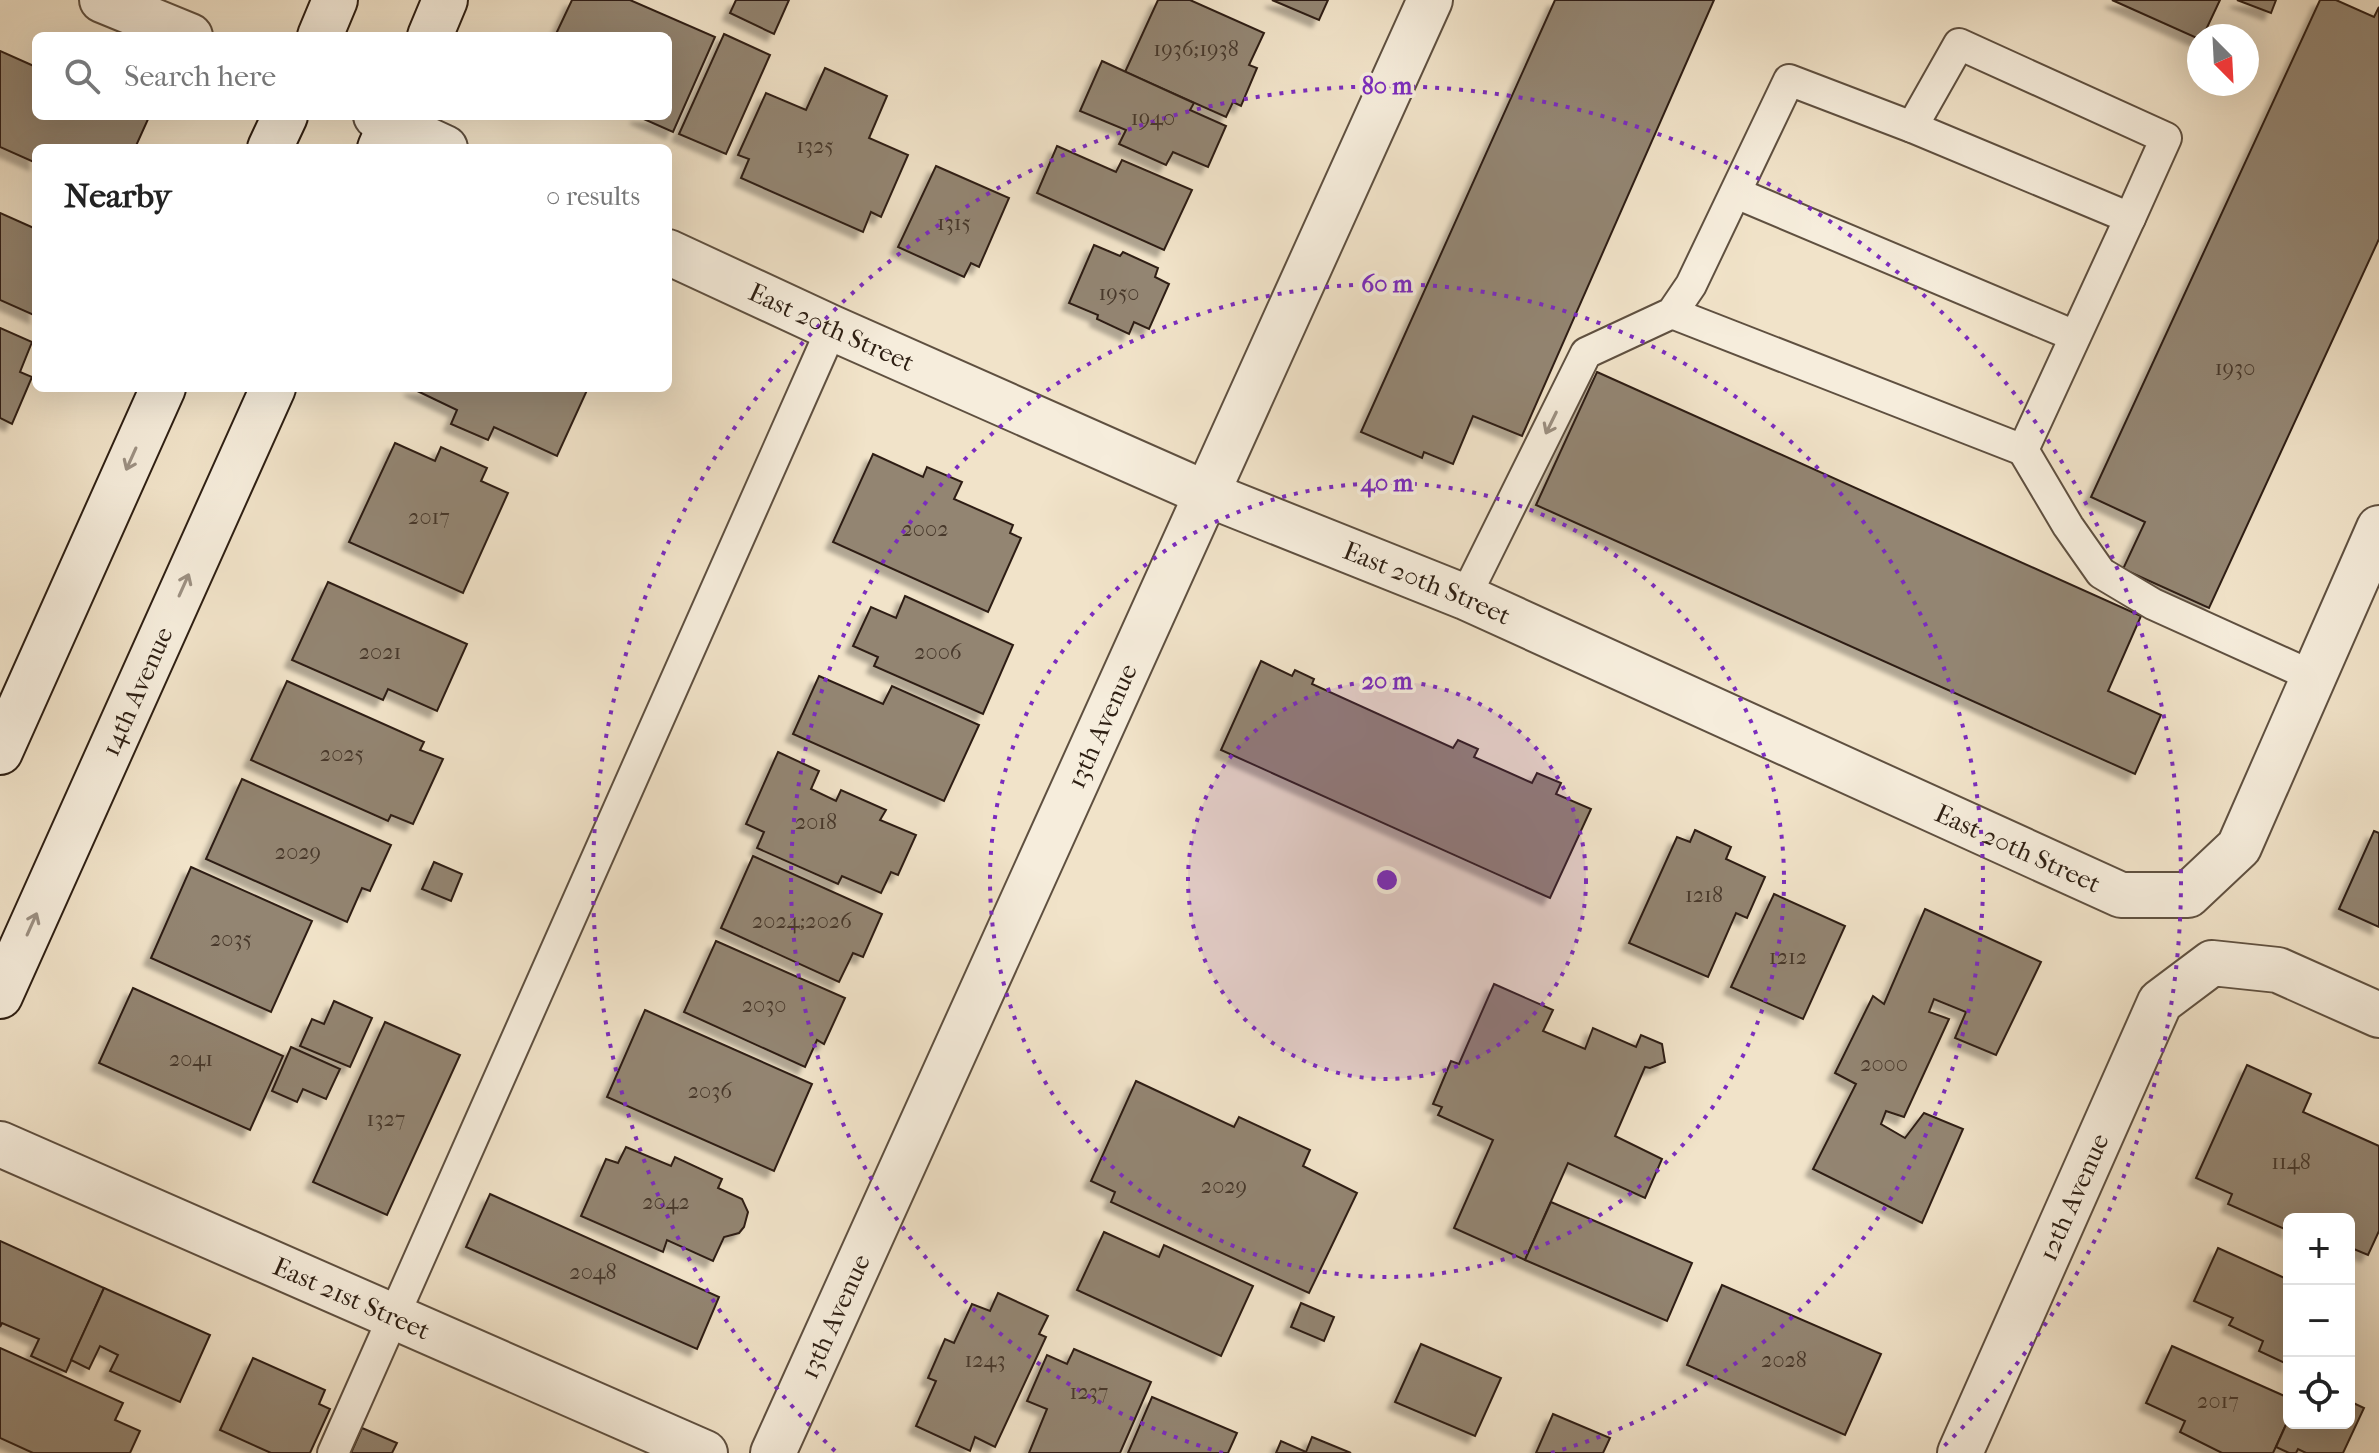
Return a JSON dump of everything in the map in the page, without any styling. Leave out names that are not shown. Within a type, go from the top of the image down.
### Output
[{"type":"street","points":[[102,0],[180,32]]},
{"type":"street","points":[[322,32],[335,0]]},
{"type":"street","points":[[432,32],[445,0]]},
{"type":"street","name":"13th Avenue","points":[[773,1453],[1430,0]]},
{"type":"street","points":[[272,144],[283,120]]},
{"type":"street","points":[[385,126],[434,144]]},
{"type":"street","name":"East 20th Street","points":[[672,254],[1207,494],[1465,597],[2121,895],[2188,895],[2239,847],[2312,676]]},
{"type":"street","points":[[0,752],[161,392]]},
{"type":"street","name":"14th Avenue","points":[[0,996],[271,392]]},
{"type":"street","points":[[2312,676],[2379,528]]},
{"type":"street","name":"12th Avenue","points":[[1960,1453],[2160,1002],[2212,963],[2278,970],[2379,1015]]},
{"type":"street","name":"East 21st Street","points":[[0,1144],[705,1453]]},
{"type":"lane","points":[[1912,127],[1959,44],[2166,138],[2023,450]]},
{"type":"lane","points":[[1465,597],[1586,353],[1672,313],[1691,285],[1789,80],[1912,127],[2130,218]]},
{"type":"lane","points":[[1736,193],[2075,336]]},
{"type":"lane","points":[[1672,313],[2023,450],[2068,526],[2101,573],[2153,604],[2312,676]]},
{"type":"lane","points":[[333,1453],[832,328]]},
{"type":"building","points":[[572,0],[630,0],[715,37],[673,132],[646,120],[672,120],[672,32],[557,32]]},
{"type":"building","points":[[736,0],[789,0],[774,34],[730,13]]},
{"type":"building","points":[[1158,0],[1190,0],[1264,33],[1249,65],[1257,68],[1241,106],[1233,102],[1226,117],[1125,72]]},
{"type":"building","points":[[1272,0],[1328,0],[1319,20]]},
{"type":"building","points":[[1555,0],[1714,0],[1522,436],[1473,416],[1453,464],[1424,452],[1422,458],[1361,432]]},
{"type":"building","points":[[2112,0],[2220,0],[2209,24],[2187,24],[2187,34]]},
{"type":"building","points":[[2237,0],[2276,0],[2271,13]]},
{"type":"building","points":[[2320,0],[2336,0],[2374,17],[2379,7],[2379,239],[2209,608],[2123,569],[2145,522],[2091,497]]},
{"type":"building","points":[[724,34],[770,55],[726,154],[679,134]]},
{"type":"building","points":[[0,51],[32,65],[32,120],[148,120],[137,144],[32,144],[32,161],[0,147]]},
{"type":"building","points":[[1102,61],[1194,103],[1190,110],[1226,126],[1208,167],[1173,152],[1166,165],[1119,144],[1126,130],[1080,111]]},
{"type":"building","points":[[825,68],[887,96],[869,138],[908,155],[881,217],[871,212],[863,232],[741,178],[749,159],[738,155],[766,93],[806,110]]},
{"type":"building","points":[[1057,146],[1116,172],[1122,160],[1192,190],[1164,250],[1037,193]]},
{"type":"building","points":[[936,166],[1009,198],[979,267],[971,263],[964,277],[898,247]]},
{"type":"building","points":[[0,213],[32,227],[32,314],[0,300]]},
{"type":"building","points":[[1094,245],[1120,256],[1123,252],[1158,268],[1155,277],[1169,284],[1149,329],[1134,322],[1129,334],[1097,319],[1098,315],[1069,303]]},
{"type":"building","points":[[0,328],[32,342],[20,372],[32,377],[12,424],[0,418]]},
{"type":"building","points":[[1597,372],[2141,616],[2108,691],[2161,715],[2135,774],[1536,505]]},
{"type":"building","points":[[419,392],[586,392],[557,456],[494,427],[488,440],[451,424],[457,410]]},
{"type":"building","points":[[395,443],[435,461],[441,447],[487,468],[481,481],[508,493],[463,593],[349,542]]},
{"type":"building","points":[[873,454],[923,477],[927,467],[962,482],[954,499],[1013,525],[1010,533],[1021,538],[988,612],[833,542]]},
{"type":"building","points":[[328,582],[467,644],[437,711],[388,689],[383,700],[292,660]]},
{"type":"building","points":[[905,596],[1013,645],[983,714],[874,666],[878,657],[853,646],[871,607],[896,618]]},
{"type":"building","points":[[1261,661],[1292,676],[1295,670],[1314,679],[1312,684],[1453,748],[1458,740],[1478,749],[1474,757],[1532,783],[1537,773],[1561,783],[1556,794],[1591,809],[1550,898],[1221,750]]},
{"type":"building","points":[[819,676],[883,704],[892,686],[979,725],[944,801],[793,734]]},
{"type":"building","points":[[287,681],[424,742],[420,750],[443,759],[413,824],[391,815],[388,821],[251,760]]},
{"type":"building","points":[[778,752],[819,771],[811,789],[836,801],[841,790],[886,810],[880,820],[916,835],[898,875],[891,872],[881,893],[842,876],[838,884],[757,848],[764,832],[746,824]]},
{"type":"building","points":[[242,779],[391,845],[370,891],[362,888],[347,922],[206,859]]},
{"type":"building","points":[[1695,830],[1731,847],[1726,859],[1765,877],[1747,918],[1736,913],[1708,977],[1629,943],[1677,837],[1690,842]]},
{"type":"building","points":[[2374,831],[2379,833],[2379,927],[2339,909]]},
{"type":"building","points":[[753,856],[882,914],[863,957],[853,953],[839,982],[721,928]]},
{"type":"building","points":[[434,862],[462,874],[451,901],[422,889]]},
{"type":"building","points":[[191,867],[312,921],[271,1012],[151,958]]},
{"type":"building","points":[[1774,894],[1845,926],[1803,1019],[1731,987]]},
{"type":"building","points":[[1925,909],[2041,962],[1996,1055],[1955,1038],[1966,1012],[1934,999],[1929,1012],[1949,1019],[1904,1117],[1886,1111],[1881,1124],[1905,1138],[1924,1113],[1963,1129],[1922,1223],[1813,1169],[1856,1084],[1835,1073],[1873,996],[1884,1004]]},
{"type":"building","points":[[716,941],[845,998],[824,1044],[817,1040],[805,1067],[684,1012]]},
{"type":"building","points":[[1494,984],[1553,1010],[1543,1031],[1585,1049],[1593,1028],[1636,1047],[1641,1035],[1662,1044],[1665,1062],[1645,1067],[1615,1136],[1662,1159],[1645,1198],[1568,1163],[1525,1260],[1454,1228],[1493,1140],[1438,1115],[1442,1107],[1433,1104],[1451,1061],[1459,1064]]},
{"type":"building","points":[[133,988],[283,1056],[250,1130],[99,1063]]},
{"type":"building","points":[[334,1001],[372,1018],[350,1067],[300,1046],[312,1019],[324,1024]]},
{"type":"building","points":[[645,1010],[812,1084],[774,1171],[607,1097]]},
{"type":"building","points":[[385,1022],[460,1055],[387,1215],[313,1182]]},
{"type":"building","points":[[291,1047],[340,1069],[326,1099],[303,1089],[297,1102],[272,1091]]},
{"type":"building","points":[[2247,1065],[2311,1094],[2303,1112],[2379,1146],[2379,1231],[2368,1255],[2355,1250],[2355,1213],[2283,1213],[2283,1228],[2228,1204],[2232,1194],[2196,1178]]},
{"type":"building","points":[[1136,1081],[1234,1127],[1239,1117],[1310,1150],[1303,1166],[1357,1193],[1309,1293],[1111,1202],[1115,1192],[1091,1181]]},
{"type":"building","points":[[626,1147],[671,1166],[675,1157],[722,1179],[718,1188],[742,1199],[748,1212],[744,1227],[739,1233],[724,1237],[713,1261],[667,1240],[663,1252],[581,1216],[606,1159],[618,1163]]},
{"type":"building","points":[[490,1194],[719,1297],[697,1349],[466,1247]]},
{"type":"building","points":[[1551,1202],[1692,1263],[1667,1321],[1525,1260]]},
{"type":"building","points":[[1104,1232],[1159,1257],[1164,1245],[1253,1286],[1221,1356],[1077,1290]]},
{"type":"building","points":[[0,1241],[104,1288],[66,1372],[31,1356],[39,1339],[2,1323],[0,1327]]},
{"type":"building","points":[[2218,1248],[2283,1277],[2283,1362],[2259,1351],[2263,1341],[2229,1325],[2233,1318],[2194,1301]]},
{"type":"building","points":[[1722,1285],[1881,1354],[1845,1435],[1687,1365]]},
{"type":"building","points":[[104,1288],[210,1335],[180,1402],[110,1371],[118,1355],[100,1346],[89,1369],[71,1360]]},
{"type":"building","points":[[998,1293],[1048,1316],[1039,1334],[1046,1337],[995,1447],[975,1437],[970,1451],[916,1426],[936,1381],[928,1378],[945,1339],[954,1343],[972,1304],[990,1311]]},
{"type":"building","points":[[1301,1303],[1334,1317],[1324,1341],[1291,1327]]},
{"type":"building","points":[[1421,1344],[1501,1378],[1475,1436],[1395,1402]]},
{"type":"building","points":[[2172,1346],[2283,1395],[2284,1429],[2273,1453],[2222,1453],[2180,1432],[2185,1421],[2146,1403]]},
{"type":"building","points":[[0,1348],[123,1403],[115,1420],[140,1431],[130,1453],[33,1453],[0,1438]]},
{"type":"building","points":[[1074,1349],[1151,1382],[1120,1453],[1029,1453],[1047,1409],[1027,1401],[1047,1355],[1067,1364]]},
{"type":"building","points":[[253,1358],[325,1390],[319,1404],[330,1409],[310,1453],[271,1453],[220,1430]]},
{"type":"building","points":[[1152,1397],[1237,1433],[1228,1453],[1128,1453]]},
{"type":"building","points":[[2355,1404],[2364,1408],[2355,1427]]},
{"type":"building","points":[[1553,1414],[1610,1438],[1603,1453],[1536,1453]]},
{"type":"building","points":[[362,1428],[397,1443],[392,1453],[351,1453]]},
{"type":"building","points":[[2284,1429],[2354,1429],[2343,1453],[2306,1453],[2298,1449],[2296,1453],[2289,1453],[2276,1447]]},
{"type":"building","points":[[1312,1437],[1351,1453],[1276,1453],[1281,1441],[1306,1452]]}]
